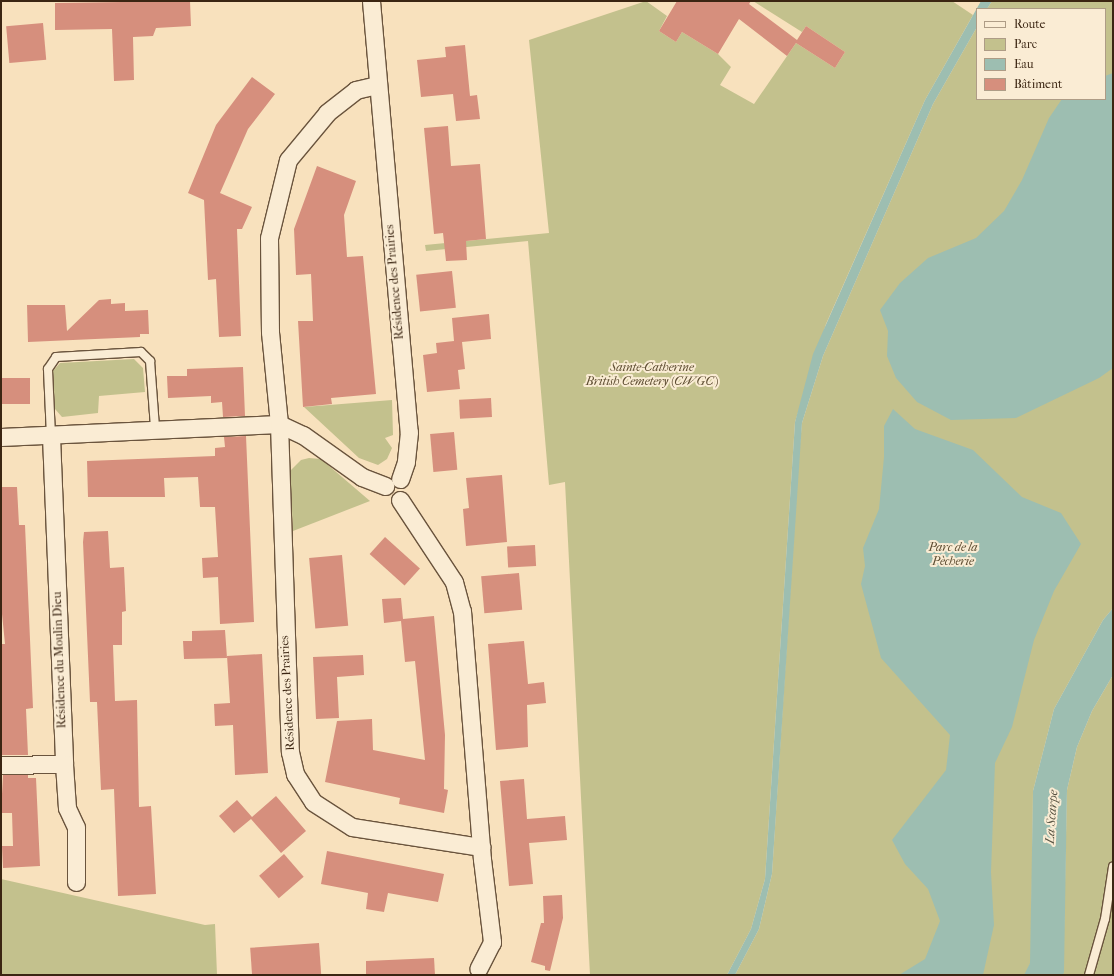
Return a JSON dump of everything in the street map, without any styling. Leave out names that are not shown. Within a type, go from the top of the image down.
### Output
[{"type":"street","name":"Résidence des Prairies","points":[[371,1],[376,85],[409,432],[406,462],[393,482]]},
{"type":"street","name":"Résidence des Prairies","points":[[376,85],[356,90],[327,113],[283,169],[269,238],[270,332],[279,424],[287,712],[292,759],[303,790],[325,813],[352,827],[481,847]]},
{"type":"street","points":[[1,437],[51,436],[155,428],[279,424],[304,435],[362,477],[393,482]]},
{"type":"street","name":"Résidence du Moulin Dieu","points":[[51,436],[64,764],[68,808],[76,827],[76,882]]},
{"type":"street","points":[[393,482],[385,491],[390,500],[400,500],[454,582],[462,611],[481,847],[492,942],[478,969]]},
{"type":"street","points":[[1,765],[64,764]]},
{"type":"lane","name":"Résidence du Moulin Dieu","points":[[51,436],[48,369],[56,357],[141,352],[150,361],[155,428]]},
{"type":"lane","points":[[1089,975],[1105,919],[1113,867]]},
{"type":"green space","name":"Sainte-Catherine British Cemetery (CWGC)","points":[[646,1],[667,16],[659,31],[676,42],[682,32],[718,54],[731,67],[720,85],[754,104],[796,43],[835,68],[845,52],[806,26],[802,32],[753,1],[952,1],[973,15],[925,100],[826,324],[795,422],[765,879],[751,929],[727,975],[590,975],[565,482],[549,485],[528,241],[426,251],[425,245],[549,233],[529,40]]},
{"type":"green space","name":"Parc de la Pècherie","points":[[992,1],[1113,1],[1113,608],[1103,620],[1054,709],[1033,791],[1031,962],[1025,975],[735,975],[759,929],[772,874],[802,423],[823,356],[933,104],[976,29],[976,100],[1106,100],[1106,8],[988,8]]},
{"type":"green space","points":[[134,359],[143,368],[145,392],[99,396],[98,413],[62,417],[55,409],[53,371],[60,363]]},
{"type":"green space","points":[[392,400],[393,435],[385,438],[392,448],[387,459],[378,465],[359,458],[304,407]]},
{"type":"green space","points":[[309,458],[321,459],[370,501],[293,531],[290,471],[301,460]]},
{"type":"green space","points":[[1113,675],[1113,975],[1063,975],[1067,790],[1077,747],[1092,711]]},
{"type":"green space","points":[[1,879],[205,925],[215,924],[217,975],[1,975]]},
{"type":"water","points":[[981,1],[992,1],[988,8],[977,8]]},
{"type":"water","points":[[976,10],[976,29],[933,104],[823,356],[802,423],[772,874],[759,929],[735,975],[727,975],[751,929],[765,879],[795,422],[813,354],[925,100]]},
{"type":"water","points":[[1113,73],[1113,368],[1099,378],[1016,418],[951,420],[917,402],[896,378],[887,356],[888,331],[880,310],[900,283],[928,258],[976,238],[1004,211],[1022,180],[1049,118],[1061,100],[1106,100],[1106,76]]},
{"type":"water","points":[[893,409],[915,429],[973,450],[1022,497],[1061,513],[1081,544],[1054,591],[1034,640],[1012,727],[995,763],[991,872],[994,925],[983,975],[899,975],[925,959],[940,921],[928,889],[905,864],[892,840],[946,770],[950,735],[881,658],[861,584],[865,566],[863,548],[879,509],[884,457],[884,426]]},
{"type":"water","name":"La Scarpe","points":[[1113,608],[1113,675],[1092,711],[1077,747],[1067,790],[1064,972],[1063,975],[1024,975],[1030,963],[1033,791],[1054,709],[1103,620]]},
{"type":"building","points":[[190,1],[191,26],[156,28],[153,36],[133,37],[134,80],[114,81],[112,29],[55,30],[55,3]]},
{"type":"building","points":[[677,1],[751,1],[749,4],[797,40],[806,26],[845,52],[835,68],[796,43],[787,56],[739,19],[718,54],[682,32],[676,42],[659,31]]},
{"type":"building","points":[[43,23],[46,60],[9,63],[6,26]]},
{"type":"building","points":[[465,45],[470,96],[477,95],[480,119],[456,121],[453,94],[421,97],[417,60],[446,57],[445,47]]},
{"type":"building","points":[[252,77],[275,94],[248,129],[220,193],[252,207],[242,229],[237,229],[241,336],[219,337],[216,279],[208,280],[204,200],[188,193],[216,125]]},
{"type":"building","points":[[448,126],[451,166],[480,164],[486,239],[466,241],[467,260],[446,261],[443,233],[434,234],[424,128]]},
{"type":"building","points":[[317,166],[356,181],[344,215],[347,257],[363,256],[376,394],[331,398],[332,404],[303,407],[298,321],[313,321],[311,274],[296,275],[294,229]]},
{"type":"building","points":[[452,271],[456,308],[420,312],[416,275]]},
{"type":"building","points":[[111,299],[111,304],[125,303],[125,311],[148,310],[149,334],[140,334],[140,337],[28,342],[27,305],[65,305],[67,331],[99,300]]},
{"type":"building","points":[[489,314],[491,339],[462,342],[465,369],[458,370],[460,389],[427,392],[423,355],[437,353],[436,343],[454,341],[452,318]]},
{"type":"building","points":[[243,367],[245,416],[223,417],[222,402],[211,403],[211,396],[168,398],[167,376],[187,376],[187,369]]},
{"type":"building","points":[[1,378],[30,378],[30,404],[1,404]]},
{"type":"building","points":[[491,398],[492,417],[460,419],[459,400]]},
{"type":"building","points":[[454,432],[457,470],[433,472],[430,434]]},
{"type":"building","points":[[246,436],[254,622],[220,624],[218,577],[203,578],[202,558],[218,557],[215,507],[200,507],[198,477],[164,478],[165,497],[88,497],[87,461],[215,456],[215,448],[225,447],[224,437]]},
{"type":"building","points":[[502,475],[507,542],[466,546],[463,509],[469,508],[466,478]]},
{"type":"building","points":[[1,487],[17,487],[19,525],[25,525],[33,708],[26,709],[28,755],[2,755],[1,644],[5,644],[1,604]]},
{"type":"building","points":[[108,531],[110,568],[124,567],[126,611],[122,612],[122,645],[113,645],[115,701],[137,700],[139,807],[151,806],[156,894],[118,896],[114,789],[101,790],[97,702],[90,702],[83,542],[84,532]]},
{"type":"building","points":[[385,537],[420,568],[405,586],[370,554]]},
{"type":"building","points":[[535,545],[536,566],[508,567],[507,546]]},
{"type":"building","points":[[342,555],[348,626],[315,629],[309,558]]},
{"type":"building","points":[[519,573],[522,610],[484,613],[481,576]]},
{"type":"building","points":[[401,598],[403,619],[434,616],[445,735],[444,789],[448,790],[444,813],[399,804],[400,798],[325,782],[337,721],[372,719],[373,750],[425,760],[415,661],[405,662],[401,621],[384,623],[382,599]]},
{"type":"building","points":[[225,630],[227,658],[184,659],[183,641],[192,641],[192,631]]},
{"type":"building","points":[[524,641],[528,684],[544,682],[546,703],[527,705],[528,747],[496,750],[488,644]]},
{"type":"building","points":[[262,654],[268,773],[235,775],[233,725],[215,726],[214,704],[230,703],[227,656]]},
{"type":"building","points":[[363,655],[364,675],[337,677],[339,718],[316,719],[313,657]]},
{"type":"building","points":[[3,775],[28,775],[28,778],[36,778],[40,866],[3,868],[2,846],[13,846],[12,813],[1,813]]},
{"type":"building","points":[[524,779],[527,819],[565,816],[567,840],[529,843],[533,884],[509,886],[500,781]]},
{"type":"building","points":[[276,796],[306,831],[281,853],[251,819],[234,833],[219,816],[237,800],[252,817]]},
{"type":"building","points":[[327,851],[444,874],[438,902],[388,893],[384,912],[366,909],[368,893],[321,884]]},
{"type":"building","points":[[284,854],[304,877],[279,898],[259,876]]},
{"type":"building","points":[[562,895],[563,918],[550,971],[545,970],[545,966],[531,962],[541,923],[544,923],[543,896]]},
{"type":"building","points":[[319,943],[321,975],[252,975],[250,948]]},
{"type":"building","points":[[434,958],[435,975],[366,975],[366,961]]}]
